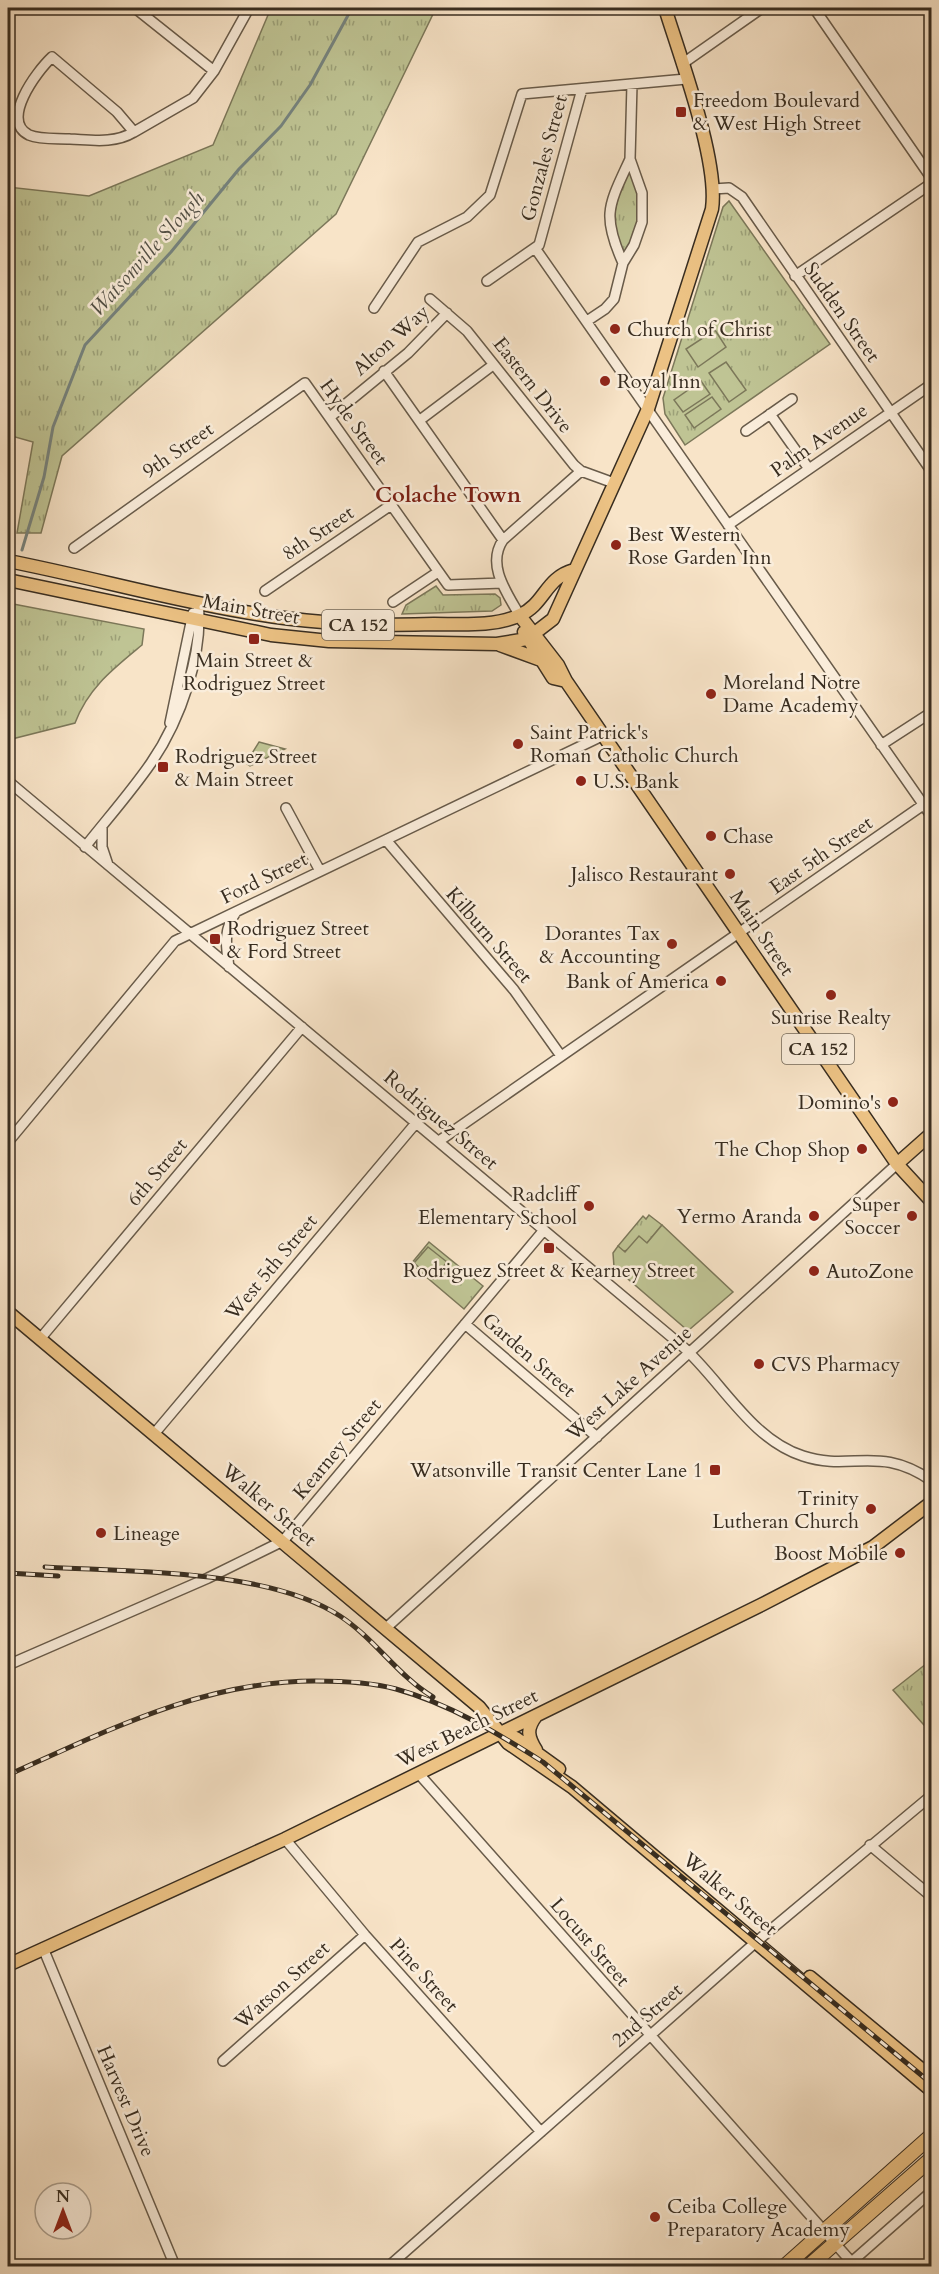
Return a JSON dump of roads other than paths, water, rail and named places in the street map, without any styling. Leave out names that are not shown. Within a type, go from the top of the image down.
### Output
[{"type":"highway","points":[[785,2266],[826,2233],[932,2135]]},
{"type":"highway","points":[[809,2266],[932,2158]]},
{"type":"main road","points":[[531,636],[553,619],[573,580],[574,570],[648,409],[709,218],[714,189],[665,8]]},
{"type":"main road","name":"Main Street","points":[[8,561],[266,616],[352,624],[469,623],[520,615],[541,660],[553,678],[566,681]]},
{"type":"main road","points":[[520,615],[536,604],[558,574],[574,570]]},
{"type":"main road","name":"Main Street","points":[[8,580],[271,635],[329,641],[497,644],[531,636]]},
{"type":"main road","name":"Main Street","points":[[531,636],[562,672],[897,1164],[932,1202]]},
{"type":"main road","points":[[497,644],[541,660]]},
{"type":"main road","points":[[897,1164],[932,1133]]},
{"type":"main road","name":"Walker Street","points":[[8,1312],[479,1707],[508,1743],[572,1787],[932,2078]]},
{"type":"main road","name":"West Beach Street","points":[[8,1965],[285,1839],[861,1554],[932,1502]]},
{"type":"main road","points":[[536,1750],[528,1732],[529,1726],[537,1715]]},
{"type":"main road","name":"Walker Street","points":[[499,1734],[516,1738],[536,1750],[932,2091]]},
{"type":"street","points":[[135,8],[214,71]]},
{"type":"street","points":[[134,132],[117,112],[52,57],[19,95],[14,106],[17,126],[25,133],[35,137],[109,141],[122,138],[134,132],[193,98],[214,71],[249,8]]},
{"type":"street","points":[[682,64],[762,8]]},
{"type":"street","points":[[795,276],[932,181],[814,8]]},
{"type":"street","points":[[374,308],[418,242],[467,216],[490,195],[522,94],[686,79]]},
{"type":"street","points":[[587,321],[605,309],[614,299],[623,263],[638,237],[644,214],[642,193],[630,159],[632,84]]},
{"type":"street","name":"Gonzales Street","points":[[487,281],[539,245],[582,89]]},
{"type":"street","points":[[623,263],[611,235],[609,214],[614,192],[630,159]]},
{"type":"street","name":"Sudden Street","points":[[714,189],[729,188],[738,194],[932,472]]},
{"type":"street","points":[[535,248],[932,817]]},
{"type":"street","name":"Eastern Drive","points":[[430,299],[467,331],[581,471]]},
{"type":"street","name":"Alton Way","points":[[330,417],[408,353],[447,313]]},
{"type":"street","points":[[420,420],[493,365]]},
{"type":"street","points":[[384,371],[503,540]]},
{"type":"street","name":"Hyde Street","points":[[304,383],[448,585],[502,583]]},
{"type":"street","name":"9th Street","points":[[74,548],[304,383]]},
{"type":"street","name":"Palm Avenue","points":[[728,525],[932,384]]},
{"type":"street","points":[[746,431],[792,399]]},
{"type":"street","points":[[770,414],[809,469]]},
{"type":"street","points":[[520,615],[502,583],[496,559],[503,540],[581,471],[614,483]]},
{"type":"street","name":"8th Street","points":[[265,591],[391,505]]},
{"type":"street","points":[[393,602],[438,572]]},
{"type":"street","points":[[86,847],[153,761],[182,705],[188,686],[198,602]]},
{"type":"street","points":[[881,745],[932,712]]},
{"type":"street","name":"Ford Street","points":[[8,1142],[176,941],[604,735]]},
{"type":"street","name":"Rodriguez Street","points":[[8,781],[689,1353],[760,1431],[785,1449],[819,1460],[892,1462],[932,1481]]},
{"type":"street","name":"East 5th Street","points":[[739,934],[923,805]]},
{"type":"street","points":[[286,808],[320,871]]},
{"type":"street","points":[[102,826],[102,847],[108,867]]},
{"type":"street","name":"Kilburn Street","points":[[386,840],[517,993],[561,1056]]},
{"type":"street","points":[[229,967],[227,930],[238,910]]},
{"type":"street","points":[[439,1141],[739,934]]},
{"type":"street","name":"6th Street","points":[[40,1339],[302,1027]]},
{"type":"street","name":"West 5th Street","points":[[154,1434],[416,1123]]},
{"type":"street","name":"West Lake Avenue","points":[[386,1628],[897,1164]]},
{"type":"street","name":"Kearney Street","points":[[8,1665],[208,1578],[283,1541],[544,1230]]},
{"type":"street","name":"Garden Street","points":[[465,1324],[597,1437]]},
{"type":"street","name":"Locust Street","points":[[419,1774],[826,2233],[851,2265]]},
{"type":"street","name":"2nd Street","points":[[389,2266],[759,1940],[932,1795]]},
{"type":"street","name":"Pine Street","points":[[285,1839],[365,1935],[541,2132]]},
{"type":"street","points":[[870,1845],[932,1897]]},
{"type":"street","name":"Watson Street","points":[[223,2061],[365,1935]]},
{"type":"street","name":"Harvest Drive","points":[[43,1948],[175,2266]]},
{"type":"street","points":[[851,2265],[932,2191]]},
{"type":"waterway","name":"Watsonville Slough","points":[[22,550],[44,477],[53,427],[85,345],[171,252],[239,169],[281,126],[310,85],[352,8]]},
{"type":"waterway","name":"Watsonville Slough","points":[[8,601],[10,589]]},
{"type":"railway","points":[[45,1567],[157,1572],[238,1581],[276,1589],[310,1601],[340,1616],[364,1635],[409,1679],[433,1697]]},
{"type":"railway","points":[[8,1573],[58,1576]]},
{"type":"railway","points":[[8,1775],[119,1726],[195,1699],[234,1690],[274,1683],[335,1681],[376,1685],[416,1695],[472,1720],[543,1762],[932,2084]]},
{"type":"place","name":"Freedom Boulevard & West High Street","points":[[681,112]]},
{"type":"place","name":"Church of Christ","points":[[615,329]]},
{"type":"place","name":"Royal Inn","points":[[605,381]]},
{"type":"place","name":"Best Western Rose Garden Inn","points":[[616,545]]},
{"type":"place","name":"Main Street & Rodriguez Street","points":[[254,639]]},
{"type":"place","name":"Moreland Notre Dame Academy","points":[[711,694]]},
{"type":"place","name":"Saint Patrick's Roman Catholic Church","points":[[518,744]]},
{"type":"place","name":"Rodriguez Street & Main Street","points":[[163,767]]},
{"type":"place","name":"U.S. Bank","points":[[581,781]]},
{"type":"place","name":"Chase","points":[[711,836]]},
{"type":"place","name":"Jalisco Restaurant","points":[[730,874]]},
{"type":"place","name":"Rodriguez Street & Ford Street","points":[[215,939]]},
{"type":"place","name":"Dorantes Tax & Accounting","points":[[672,944]]},
{"type":"place","name":"Bank of America","points":[[721,981]]},
{"type":"place","name":"Sunrise Realty","points":[[831,995]]},
{"type":"place","name":"Domino's","points":[[893,1102]]},
{"type":"place","name":"The Chop Shop","points":[[862,1149]]},
{"type":"place","name":"Radcliff Elementary School","points":[[589,1206]]},
{"type":"place","name":"Yermo Aranda","points":[[814,1216]]},
{"type":"place","name":"Super Soccer","points":[[912,1216]]},
{"type":"place","name":"Rodriguez Street & Kearney Street","points":[[549,1248]]},
{"type":"place","name":"AutoZone","points":[[814,1271]]},
{"type":"place","name":"CVS Pharmacy","points":[[759,1364]]},
{"type":"place","name":"Watsonville Transit Center Lane 1","points":[[715,1470]]},
{"type":"place","name":"Trinity Lutheran Church","points":[[871,1509]]},
{"type":"place","name":"Lineage","points":[[101,1533]]},
{"type":"place","name":"Boost Mobile","points":[[900,1553]]},
{"type":"place","name":"Ceiba College Preparatory Academy","points":[[655,2217]]},
{"type":"district","name":"Colache Town","points":[[448,495]]}]
